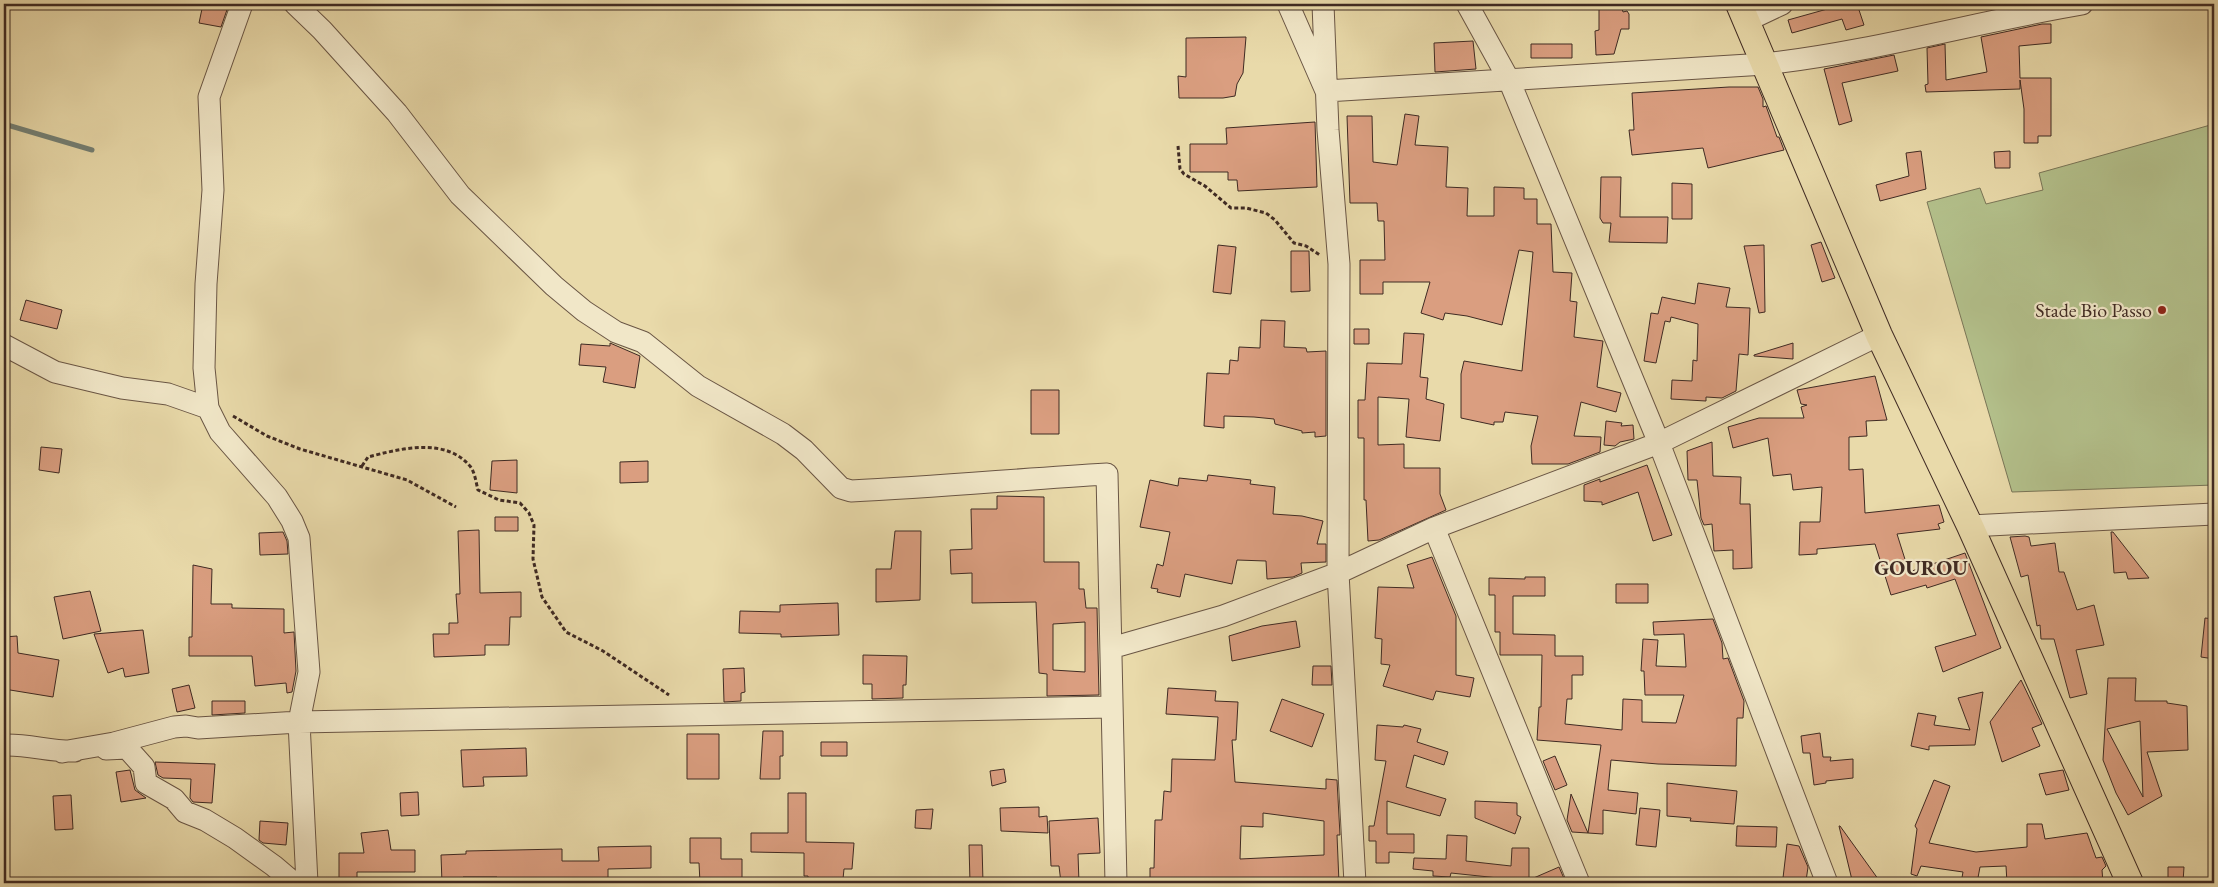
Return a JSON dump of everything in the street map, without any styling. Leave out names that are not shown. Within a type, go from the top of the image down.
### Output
[{"type":"main road","points":[[1743,12],[1880,335],[1970,526],[2130,883]]},
{"type":"street","points":[[242,4],[209,97],[213,190],[206,284],[204,368],[208,408],[220,432],[277,497],[292,521],[299,538],[309,672],[298,722],[308,883]]},
{"type":"street","points":[[295,4],[328,36],[397,113],[460,196],[554,286],[584,311],[616,332],[643,342],[698,386],[783,434],[804,450],[841,488],[851,491],[967,485],[1016,478],[1107,474],[1116,883]]},
{"type":"street","points":[[1288,4],[1326,91]]},
{"type":"street","points":[[1323,4],[1326,91],[1339,264],[1338,573],[1355,883]]},
{"type":"street","points":[[1467,4],[1509,80],[1659,443],[1827,883]]},
{"type":"street","points":[[1743,12],[1782,4]]},
{"type":"street","points":[[1326,91],[1765,64],[1820,58],[2031,12],[2082,4]]},
{"type":"street","points":[[1111,648],[1223,616],[1338,573],[1434,528],[1659,443],[1880,335]]},
{"type":"street","points":[[4,344],[55,372],[122,388],[168,394],[208,408]]},
{"type":"street","points":[[1970,526],[2214,514]]},
{"type":"street","points":[[1434,528],[1579,883]]},
{"type":"street","points":[[62,752],[114,743],[174,727],[186,726],[198,728],[298,722],[1112,707]]},
{"type":"street","points":[[4,744],[27,744],[62,752],[127,748],[144,767],[146,783],[174,799],[185,812],[206,820],[235,838],[294,883]]},
{"type":"path","points":[[1178,146],[1180,169],[1184,174],[1205,186],[1231,208],[1246,208],[1266,212],[1294,243],[1306,246],[1339,264]]},
{"type":"path","points":[[208,408],[240,418],[267,436],[300,449],[407,480],[456,507]]},
{"type":"path","points":[[362,466],[368,457],[426,447],[450,451],[470,465],[478,490],[499,500],[520,503],[528,513],[534,525],[533,559],[542,597],[566,632],[603,651],[672,697]]},
{"type":"green space","points":[[2214,124],[2214,485],[2012,492],[1927,202],[1980,188],[1986,204],[2043,190],[2039,173]]},
{"type":"building","points":[[203,4],[229,4],[221,27],[199,23]]},
{"type":"building","points":[[1621,4],[1623,12],[1627,11],[1629,14],[1629,29],[1621,29],[1614,54],[1596,55],[1595,31],[1599,30],[1599,5]]},
{"type":"building","points":[[1838,4],[1857,4],[1864,25],[1846,30],[1842,19],[1792,33],[1788,20],[1838,6]]},
{"type":"building","points":[[2042,24],[2051,24],[2051,43],[2019,46],[2020,78],[2051,78],[2051,136],[2038,136],[2038,143],[2024,143],[2024,109],[2020,80],[2020,89],[1926,92],[1925,85],[1928,84],[1927,48],[1945,44],[1946,80],[1987,72],[1981,37]]},
{"type":"building","points":[[1246,37],[1243,73],[1237,84],[1235,96],[1223,98],[1179,98],[1178,76],[1186,77],[1186,38]]},
{"type":"building","points":[[1473,41],[1476,69],[1435,72],[1434,43]]},
{"type":"building","points":[[1531,44],[1572,44],[1572,58],[1531,58]]},
{"type":"building","points":[[1894,55],[1898,71],[1842,83],[1852,121],[1839,125],[1824,69]]},
{"type":"building","points":[[1758,87],[1763,99],[1763,107],[1766,106],[1777,137],[1779,137],[1784,150],[1708,168],[1703,148],[1632,155],[1629,130],[1634,130],[1632,93]]},
{"type":"building","points":[[1405,114],[1419,116],[1415,145],[1448,147],[1446,187],[1468,188],[1467,216],[1494,216],[1494,187],[1524,188],[1524,199],[1537,199],[1537,224],[1551,224],[1553,272],[1572,273],[1570,301],[1577,302],[1574,337],[1603,341],[1597,387],[1621,393],[1616,412],[1581,402],[1574,436],[1601,437],[1600,452],[1568,464],[1532,464],[1531,446],[1538,416],[1505,412],[1503,422],[1494,422],[1494,425],[1461,418],[1461,374],[1464,361],[1522,371],[1533,252],[1519,250],[1502,325],[1467,316],[1445,313],[1443,320],[1421,313],[1430,282],[1383,282],[1383,294],[1360,294],[1360,260],[1385,260],[1384,221],[1378,221],[1377,203],[1350,203],[1347,116],[1372,116],[1373,162],[1397,165]]},
{"type":"building","points":[[1315,122],[1317,187],[1238,191],[1237,180],[1228,180],[1228,172],[1190,172],[1190,144],[1227,144],[1226,128]]},
{"type":"building","points":[[1921,151],[1926,189],[1880,201],[1876,185],[1909,176],[1906,153]]},
{"type":"building","points":[[2010,151],[2010,168],[1995,168],[1994,152]]},
{"type":"building","points":[[1601,177],[1621,177],[1620,217],[1668,217],[1667,243],[1609,242],[1611,223],[1603,223],[1600,218]]},
{"type":"building","points":[[1672,183],[1692,184],[1692,219],[1672,219]]},
{"type":"building","points":[[1821,242],[1835,278],[1822,282],[1811,245]]},
{"type":"building","points":[[1218,245],[1236,247],[1231,294],[1213,292]]},
{"type":"building","points":[[1764,245],[1765,312],[1759,313],[1744,246]]},
{"type":"building","points":[[1291,251],[1309,251],[1310,291],[1291,292]]},
{"type":"building","points":[[1698,283],[1730,288],[1726,307],[1750,308],[1748,355],[1739,354],[1736,391],[1722,398],[1706,397],[1706,401],[1671,399],[1672,380],[1692,381],[1693,360],[1697,361],[1698,324],[1671,317],[1670,322],[1665,321],[1656,363],[1644,361],[1651,313],[1658,314],[1662,297],[1695,304]]},
{"type":"building","points":[[26,300],[62,310],[57,329],[20,320]]},
{"type":"building","points":[[1261,320],[1285,321],[1284,347],[1306,348],[1307,352],[1326,351],[1326,436],[1315,437],[1315,432],[1302,433],[1302,431],[1275,424],[1274,419],[1254,417],[1224,416],[1224,428],[1204,426],[1207,373],[1229,374],[1230,360],[1238,361],[1239,347],[1260,348]]},
{"type":"building","points":[[1354,329],[1369,329],[1369,344],[1354,344]]},
{"type":"building","points":[[1404,333],[1424,334],[1420,377],[1428,378],[1426,399],[1444,404],[1440,441],[1406,437],[1409,399],[1378,397],[1378,445],[1404,444],[1404,468],[1440,468],[1440,494],[1446,510],[1379,540],[1368,541],[1366,500],[1364,500],[1364,438],[1358,438],[1358,400],[1365,400],[1367,363],[1402,364]]},
{"type":"building","points":[[610,343],[640,356],[635,388],[603,382],[606,367],[579,365],[581,344],[610,346]]},
{"type":"building","points":[[1793,343],[1793,359],[1754,356],[1754,355]]},
{"type":"building","points":[[1875,376],[1887,420],[1866,421],[1867,436],[1849,437],[1849,470],[1863,469],[1865,513],[1939,505],[1944,522],[1938,524],[1940,529],[1897,534],[1909,572],[1965,553],[2001,648],[1943,672],[1935,647],[1976,635],[1955,579],[1927,588],[1926,585],[1891,595],[1875,544],[1817,549],[1817,554],[1799,555],[1800,522],[1820,522],[1822,487],[1793,490],[1791,474],[1773,476],[1768,438],[1733,448],[1728,427],[1759,418],[1804,418],[1801,407],[1807,405],[1801,404],[1797,390]]},
{"type":"building","points":[[1031,390],[1059,390],[1059,434],[1031,434]]},
{"type":"building","points":[[1606,421],[1622,423],[1621,426],[1633,425],[1634,439],[1620,442],[1615,446],[1604,445]]},
{"type":"building","points":[[1712,442],[1713,476],[1741,477],[1740,504],[1750,504],[1752,568],[1733,569],[1733,550],[1714,551],[1712,524],[1704,525],[1701,518],[1697,480],[1688,480],[1687,451]]},
{"type":"building","points":[[41,447],[62,449],[59,473],[39,470]]},
{"type":"building","points":[[517,460],[517,493],[490,490],[492,461]]},
{"type":"building","points":[[648,461],[648,482],[620,483],[620,462]]},
{"type":"building","points":[[1647,465],[1672,535],[1653,541],[1638,492],[1602,505],[1602,502],[1584,501],[1584,485],[1600,479],[1600,482]]},
{"type":"building","points":[[1208,475],[1251,480],[1250,484],[1275,487],[1273,514],[1302,516],[1323,521],[1317,544],[1326,544],[1326,562],[1301,563],[1302,573],[1293,577],[1267,579],[1266,561],[1237,560],[1232,584],[1185,574],[1180,597],[1157,592],[1158,589],[1151,588],[1157,564],[1163,566],[1170,532],[1140,527],[1150,480],[1178,486],[1179,478],[1207,481]]},
{"type":"building","points":[[997,496],[1044,497],[1044,562],[1079,562],[1079,589],[1084,589],[1086,608],[1097,608],[1099,695],[1047,696],[1047,674],[1039,673],[1036,602],[972,603],[972,573],[951,574],[950,550],[972,549],[971,509],[997,509]],"holes":[[[1085,622],[1085,672],[1053,670],[1053,624]]]},
{"type":"building","points":[[495,517],[518,517],[518,531],[495,531]]},
{"type":"building","points":[[479,530],[480,593],[521,592],[521,617],[510,617],[509,645],[485,645],[485,655],[434,657],[433,634],[449,634],[449,623],[458,623],[456,594],[460,594],[458,531]]},
{"type":"building","points":[[895,531],[921,531],[920,600],[876,602],[876,569],[891,569]]},
{"type":"building","points":[[283,532],[287,541],[288,554],[260,555],[259,533]]},
{"type":"building","points":[[2111,532],[2113,532],[2149,578],[2128,579],[2126,572],[2114,573]]},
{"type":"building","points":[[2010,537],[2029,537],[2031,546],[2055,543],[2059,572],[2064,572],[2077,610],[2094,605],[2104,645],[2076,650],[2087,694],[2070,698],[2054,639],[2041,639],[2040,625],[2037,626],[2028,575],[2021,577]]},
{"type":"building","points":[[1432,557],[1456,616],[1456,675],[1474,678],[1470,697],[1436,691],[1433,700],[1383,686],[1390,665],[1381,664],[1382,639],[1375,638],[1378,587],[1414,588],[1407,565]]},
{"type":"building","points":[[193,565],[212,569],[211,604],[232,604],[232,608],[284,609],[284,633],[294,632],[296,671],[292,692],[287,693],[286,683],[255,686],[252,656],[189,656],[189,637],[192,637]]},
{"type":"building","points":[[1525,577],[1545,577],[1545,596],[1513,596],[1513,634],[1555,635],[1555,656],[1583,656],[1583,675],[1572,675],[1572,699],[1567,699],[1565,724],[1622,730],[1623,699],[1642,700],[1642,722],[1676,723],[1684,695],[1645,695],[1644,671],[1641,671],[1643,639],[1658,640],[1656,666],[1686,667],[1684,634],[1654,635],[1653,622],[1713,619],[1722,643],[1723,659],[1728,658],[1744,701],[1743,718],[1737,718],[1736,766],[1658,764],[1611,760],[1608,790],[1638,793],[1636,814],[1603,810],[1603,834],[1588,833],[1601,745],[1537,740],[1539,707],[1541,707],[1542,655],[1500,655],[1500,632],[1495,632],[1495,595],[1489,595],[1489,578],[1525,579]]},
{"type":"building","points":[[1616,584],[1648,584],[1648,603],[1616,603]]},
{"type":"building","points":[[90,591],[101,631],[63,639],[54,597]]},
{"type":"building","points":[[838,603],[839,635],[781,637],[781,634],[739,633],[740,611],[780,612],[780,605]]},
{"type":"building","points":[[2205,618],[2214,619],[2214,659],[2201,657]]},
{"type":"building","points":[[1296,621],[1300,647],[1232,661],[1229,636],[1262,626]]},
{"type":"building","points":[[143,630],[149,673],[125,677],[123,668],[108,673],[94,634]]},
{"type":"building","points":[[17,636],[18,653],[59,660],[53,697],[4,689],[4,637]]},
{"type":"building","points":[[863,655],[907,656],[906,685],[903,685],[903,698],[872,699],[872,684],[863,684]]},
{"type":"building","points":[[1313,666],[1331,666],[1332,685],[1312,685]]},
{"type":"building","points":[[744,668],[745,692],[741,693],[741,701],[724,702],[723,669]]},
{"type":"building","points":[[2108,678],[2136,678],[2135,701],[2167,701],[2167,703],[2187,706],[2188,750],[2147,752],[2162,796],[2128,815],[2116,793],[2103,760]],"holes":[[[2140,721],[2143,797],[2107,729]]]},
{"type":"building","points":[[2021,680],[2042,724],[2032,728],[2040,746],[2002,762],[1990,722]]},
{"type":"building","points":[[189,685],[195,708],[177,712],[172,689]]},
{"type":"building","points":[[1168,688],[1216,691],[1215,701],[1238,702],[1236,740],[1232,740],[1235,782],[1326,789],[1326,779],[1337,780],[1340,835],[1337,835],[1339,883],[1150,883],[1150,868],[1154,868],[1155,820],[1162,820],[1164,791],[1171,792],[1172,759],[1215,760],[1218,717],[1166,714]],"holes":[[[1263,813],[1324,821],[1324,855],[1240,859],[1241,826],[1263,827]]]},
{"type":"building","points":[[1983,692],[1975,745],[1929,746],[1929,750],[1911,746],[1918,713],[1936,716],[1934,725],[1970,730],[1958,698]]},
{"type":"building","points":[[1282,699],[1324,714],[1312,747],[1270,731]]},
{"type":"building","points":[[212,701],[245,701],[245,713],[212,715]]},
{"type":"building","points":[[1377,725],[1403,727],[1404,725],[1421,729],[1417,742],[1448,752],[1444,765],[1414,755],[1406,787],[1446,799],[1440,816],[1387,801],[1387,834],[1414,834],[1414,853],[1389,852],[1389,863],[1376,863],[1376,841],[1369,841],[1369,826],[1374,826],[1386,761],[1375,760]]},
{"type":"building","points":[[763,731],[783,731],[783,756],[780,756],[780,779],[760,779]]},
{"type":"building","points":[[1820,733],[1823,757],[1831,757],[1830,761],[1853,759],[1853,778],[1826,781],[1826,783],[1814,785],[1810,753],[1803,753],[1801,736]]},
{"type":"building","points":[[687,734],[719,734],[719,779],[687,779]]},
{"type":"building","points":[[821,742],[847,742],[847,756],[821,756]]},
{"type":"building","points":[[526,748],[527,776],[483,777],[484,786],[463,787],[461,750]]},
{"type":"building","points":[[1555,756],[1567,785],[1555,790],[1543,761]]},
{"type":"building","points":[[155,762],[215,764],[212,803],[193,802],[190,798],[191,779],[163,778],[158,775]]},
{"type":"building","points":[[1004,769],[1006,782],[992,786],[990,771]]},
{"type":"building","points":[[130,770],[135,790],[146,798],[121,802],[116,772]]},
{"type":"building","points":[[2063,770],[2069,790],[2046,795],[2039,774]]},
{"type":"building","points":[[1934,780],[1950,786],[1929,843],[1976,852],[2027,847],[2027,824],[2042,824],[2045,839],[2087,833],[2096,858],[2102,857],[2106,866],[2102,870],[2103,883],[2007,883],[2006,866],[1980,867],[1977,883],[1961,883],[1963,872],[1921,866],[1917,876],[1911,874],[1917,829],[1915,826]]},
{"type":"building","points":[[1667,783],[1737,791],[1734,824],[1690,821],[1691,818],[1667,816]]},
{"type":"building","points":[[418,792],[419,815],[401,816],[400,793]]},
{"type":"building","points":[[788,793],[806,793],[806,842],[854,843],[852,869],[844,869],[843,879],[834,879],[834,883],[808,883],[808,876],[804,876],[804,853],[751,852],[751,833],[788,833]]},
{"type":"building","points":[[1571,794],[1588,833],[1572,832],[1567,820]]},
{"type":"building","points":[[71,795],[73,829],[55,830],[53,796]]},
{"type":"building","points":[[1475,801],[1517,803],[1517,815],[1521,817],[1515,834],[1475,818]]},
{"type":"building","points":[[1039,807],[1039,817],[1047,816],[1048,833],[1001,831],[1000,808]]},
{"type":"building","points":[[1640,808],[1660,810],[1656,847],[1636,845]]},
{"type":"building","points":[[933,809],[931,829],[915,828],[916,810]]},
{"type":"building","points":[[1098,818],[1100,853],[1078,854],[1079,883],[1061,883],[1059,866],[1051,866],[1049,821]]},
{"type":"building","points":[[260,821],[288,823],[286,845],[263,843],[259,840]]},
{"type":"building","points":[[1737,826],[1777,827],[1776,847],[1736,846]]},
{"type":"building","points":[[1839,826],[1881,883],[1855,883],[1855,880],[1852,880]]},
{"type":"building","points":[[388,830],[391,850],[415,850],[415,872],[357,872],[357,883],[339,883],[339,853],[364,853],[361,833]]},
{"type":"building","points":[[1447,835],[1467,836],[1466,861],[1511,866],[1512,848],[1529,848],[1529,880],[1559,867],[1566,883],[1508,883],[1508,879],[1451,873],[1450,877],[1433,876],[1433,871],[1413,869],[1414,858],[1446,859]]},
{"type":"building","points":[[690,838],[721,838],[721,859],[742,859],[742,880],[720,880],[720,883],[700,883],[699,863],[690,863]]},
{"type":"building","points":[[1787,844],[1799,846],[1808,867],[1806,881],[1783,878]]},
{"type":"building","points":[[969,845],[982,845],[983,883],[970,883]]},
{"type":"building","points":[[651,846],[651,868],[608,869],[608,883],[497,883],[497,877],[463,877],[464,883],[442,883],[441,855],[466,854],[466,851],[562,849],[562,861],[599,861],[598,847]]},
{"type":"building","points":[[2168,867],[2184,867],[2183,882],[2168,882]]},
{"type":"waterway","points":[[4,124],[92,150]]},
{"type":"place","name":"Stade Bio Passo","points":[[2162,310]]},
{"type":"district","name":"GOUROU","points":[[1921,568]]}]
